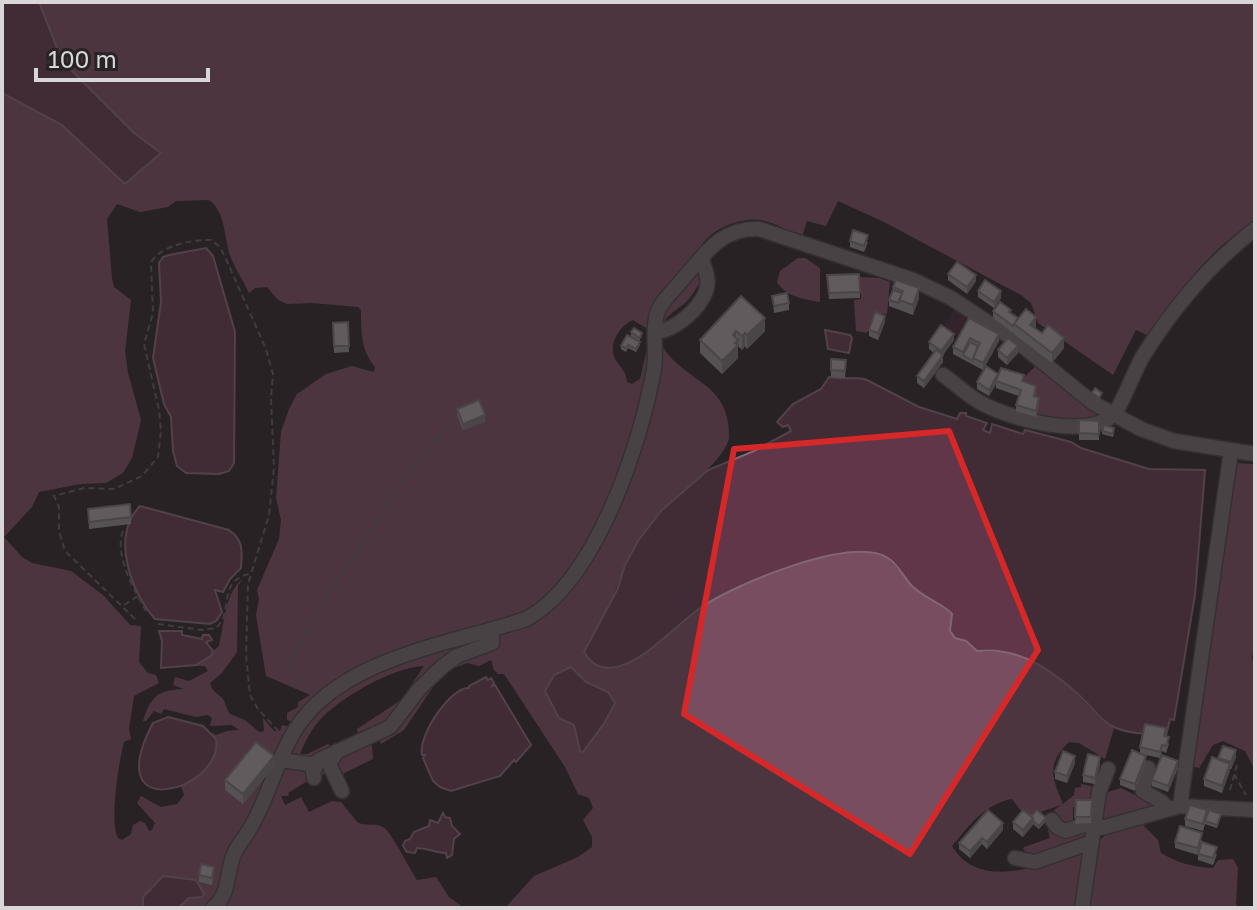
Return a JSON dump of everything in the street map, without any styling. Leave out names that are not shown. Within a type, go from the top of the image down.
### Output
[{"type":"street","points":[[213,908],[224,895],[230,858],[249,833],[296,729],[313,707],[335,688],[369,669],[526,619],[564,589],[591,549],[626,473],[654,368],[657,311],[722,237],[740,230],[759,229],[913,280],[951,298],[1019,343],[1093,403],[1114,415],[1174,441],[1255,454]]},
{"type":"street","points":[[943,375],[981,403],[1044,424],[1073,426],[1098,422],[1114,415],[1142,357],[1189,293],[1231,247],[1255,229]]},
{"type":"street","points":[[656,332],[678,324],[706,291],[707,276],[701,258]]},
{"type":"street","points":[[1173,803],[1231,451]]},
{"type":"street","points":[[281,760],[315,771],[323,757],[396,722],[420,688],[442,667],[457,656],[492,643],[492,630]]},
{"type":"street","points":[[337,750],[329,764],[342,791]]},
{"type":"street","points":[[1148,768],[1143,791],[1173,803],[1255,810]]},
{"type":"street","points":[[1082,908],[1099,792],[1108,769]]},
{"type":"street","points":[[1015,858],[1035,862],[1094,832],[1173,803]]},
{"type":"street","points":[[1052,820],[1065,831],[1084,825],[1094,832]]},
{"type":"path","points":[[135,619],[65,551],[59,531],[59,507],[54,496],[84,488],[114,489],[142,476],[155,463],[161,421],[144,344],[153,313],[151,263],[162,251],[206,239],[220,247],[266,349],[273,374],[274,468],[269,515],[251,574],[246,643],[250,695],[258,709],[289,743]]},
{"type":"path","points":[[323,698],[292,677],[293,656],[403,479],[454,422]]},
{"type":"path","points":[[123,531],[120,545],[122,556],[146,611]]},
{"type":"path","points":[[158,624],[202,630],[216,628],[224,618],[230,587],[237,579],[251,574]]},
{"type":"path","points":[[123,605],[138,596]]},
{"type":"path","points":[[1230,790],[1238,761]]},
{"type":"path","points":[[1234,774],[1255,810]]},
{"type":"highlighted area","points":[[949,431],[1038,650],[910,854],[684,714],[734,449]]},
{"type":"shaded area","points":[[2,2],[39,2],[62,61],[134,133],[161,153],[125,184],[62,125],[2,93]]},
{"type":"shaded area","points":[[39,2],[1255,2],[1255,220],[1224,244],[1196,272],[1149,336],[1136,330],[1113,375],[1038,323],[1031,303],[1021,295],[838,201],[826,226],[807,221],[802,237],[771,223],[753,220],[724,227],[708,238],[697,256],[699,284],[687,301],[666,319],[660,331],[661,341],[674,361],[721,402],[726,412],[728,442],[715,462],[663,511],[636,544],[604,618],[587,643],[660,642],[703,605],[782,569],[826,555],[868,552],[889,558],[913,587],[952,614],[950,631],[978,651],[1006,652],[1034,660],[1063,681],[1114,728],[1105,759],[1079,743],[1069,742],[1054,764],[1054,779],[1063,804],[1081,784],[1095,787],[1093,806],[1073,807],[1073,825],[1067,828],[1056,818],[1054,810],[1061,805],[1026,817],[1012,799],[1002,802],[978,816],[952,846],[962,859],[975,867],[1005,872],[1037,866],[1085,850],[1109,832],[1101,812],[1105,793],[1121,788],[1153,804],[1153,811],[1144,826],[1158,840],[1161,853],[1180,862],[1213,868],[1218,860],[1233,859],[1238,868],[1236,904],[1239,908],[505,908],[534,876],[578,857],[592,847],[592,837],[583,820],[593,808],[589,798],[578,794],[565,767],[504,674],[494,670],[491,660],[479,666],[467,663],[449,670],[435,684],[404,730],[381,744],[374,729],[359,736],[357,729],[401,700],[424,666],[382,678],[339,703],[319,721],[300,754],[328,744],[332,747],[368,739],[373,759],[338,776],[335,770],[309,780],[288,793],[289,796],[281,796],[285,805],[301,797],[309,812],[332,801],[341,802],[358,823],[383,827],[417,880],[436,877],[449,897],[464,908],[2,908],[2,94],[62,125],[125,184],[160,153],[134,133],[62,61]],"holes":[[[209,200],[218,210],[231,257],[249,293],[255,288],[267,287],[278,300],[287,304],[358,307],[361,310],[364,347],[375,367],[374,372],[352,366],[326,374],[297,394],[281,432],[276,498],[281,520],[279,539],[257,590],[256,615],[266,676],[310,695],[287,713],[287,720],[294,722],[291,727],[282,725],[280,731],[274,731],[263,718],[264,731],[259,732],[245,720],[230,714],[223,699],[212,688],[210,683],[222,673],[237,652],[238,586],[243,579],[232,592],[229,600],[219,646],[212,655],[192,666],[205,666],[208,671],[189,681],[175,677],[173,685],[184,689],[157,696],[143,721],[154,711],[161,714],[164,709],[196,717],[208,715],[212,718],[210,726],[232,725],[239,730],[216,735],[212,732],[216,741],[214,757],[204,771],[181,786],[184,795],[177,804],[161,807],[141,796],[137,803],[155,823],[152,830],[149,831],[140,821],[133,825],[131,834],[122,840],[115,830],[116,791],[124,742],[131,739],[129,729],[134,696],[159,683],[156,675],[148,673],[139,662],[141,626],[130,625],[103,595],[71,571],[32,563],[22,557],[4,537],[32,507],[39,492],[80,484],[106,483],[123,473],[132,458],[141,420],[125,351],[131,300],[114,287],[107,219],[117,204],[140,212],[168,207],[176,201]],[[633,320],[651,331],[640,379],[632,384],[627,382],[615,359],[613,347],[619,331]]]},
{"type":"shaded area","points":[[206,248],[213,256],[235,332],[234,463],[229,471],[219,474],[186,473],[177,466],[171,417],[164,404],[153,358],[161,302],[159,263],[169,255]]},
{"type":"shaded area","points":[[798,258],[805,258],[820,268],[820,302],[790,294],[777,282],[780,271]]},
{"type":"shaded area","points":[[860,277],[890,282],[887,314],[874,313],[867,333],[856,331],[854,300],[861,299]]},
{"type":"shaded area","points":[[954,309],[969,317],[959,338],[945,332],[945,324]]},
{"type":"shaded area","points":[[825,330],[850,335],[849,353],[828,349]]},
{"type":"shaded area","points":[[1037,365],[1096,412],[1096,417],[1091,421],[1035,419],[1022,379]]},
{"type":"shaded area","points":[[829,377],[867,380],[919,407],[957,419],[960,413],[966,413],[966,416],[987,423],[983,430],[990,433],[992,424],[1023,434],[1025,430],[1071,442],[1149,469],[1205,470],[1195,595],[1174,720],[1170,719],[1166,736],[1118,729],[1101,718],[1062,680],[1036,663],[1008,653],[977,651],[966,641],[955,638],[950,631],[952,614],[909,583],[892,561],[871,553],[822,557],[767,575],[703,606],[644,654],[627,663],[611,668],[596,665],[584,652],[617,590],[625,565],[638,541],[661,511],[708,470],[791,431],[788,425],[783,427],[777,422],[793,404],[821,389]]},
{"type":"shaded area","points":[[1234,463],[1255,464],[1255,638],[1252,658],[1255,667],[1255,770],[1245,751],[1223,741],[1213,745],[1199,768],[1188,765]]},
{"type":"shaded area","points":[[140,506],[229,530],[240,542],[241,568],[223,592],[215,590],[222,612],[216,621],[210,624],[155,619],[146,607],[132,579],[125,548],[131,518]]},
{"type":"shaded area","points":[[159,631],[182,631],[182,635],[202,639],[203,635],[209,635],[212,640],[206,642],[213,651],[212,655],[196,665],[161,668],[162,641]]},
{"type":"shaded area","points":[[571,667],[586,682],[608,692],[615,703],[583,752],[580,751],[574,725],[559,718],[545,691],[554,675]]},
{"type":"shaded area","points":[[486,677],[488,680],[491,678],[492,686],[495,685],[531,745],[500,776],[451,791],[433,781],[423,758],[425,755],[422,755],[425,735],[454,695]]},
{"type":"shaded area","points":[[168,717],[203,726],[216,739],[213,757],[202,773],[185,784],[167,789],[151,787],[141,777],[140,756],[153,723]]},
{"type":"shaded area","points":[[443,813],[460,834],[454,839],[452,855],[447,858],[446,853],[421,848],[417,848],[415,853],[407,852],[403,846],[405,841],[414,832],[429,826],[430,820],[438,823]]},
{"type":"shaded area","points":[[1046,822],[1087,826],[1087,839],[1031,856],[1023,849],[1050,838]]},
{"type":"shaded area","points":[[163,876],[196,880],[204,894],[189,898],[178,908],[143,908],[143,897]]},
{"type":"building","points":[[853,230],[868,235],[864,246],[850,241]]},
{"type":"building","points":[[957,262],[976,275],[967,287],[948,274]]},
{"type":"building","points":[[859,274],[860,292],[829,293],[827,275]]},
{"type":"building","points":[[896,280],[919,288],[913,305],[899,300],[903,291],[893,287]]},
{"type":"building","points":[[985,280],[1001,291],[994,302],[978,291]]},
{"type":"building","points":[[893,290],[902,293],[899,303],[889,300]]},
{"type":"building","points":[[787,293],[789,303],[774,306],[772,296]]},
{"type":"building","points":[[741,296],[765,318],[747,335],[742,336],[736,331],[733,335],[738,345],[722,361],[700,340]]},
{"type":"building","points":[[1000,302],[1018,318],[1013,326],[993,311]]},
{"type":"building","points":[[1026,309],[1036,317],[1030,325],[1042,333],[1048,325],[1064,338],[1052,353],[1014,324]]},
{"type":"building","points":[[875,312],[885,316],[878,333],[869,330]]},
{"type":"building","points":[[969,318],[999,334],[983,363],[973,358],[980,343],[970,338],[963,352],[953,347]]},
{"type":"building","points":[[348,322],[349,346],[334,346],[333,323]]},
{"type":"building","points":[[941,325],[954,334],[941,351],[929,342]]},
{"type":"building","points":[[634,328],[642,333],[639,338],[631,332]]},
{"type":"building","points":[[627,335],[640,342],[636,349],[621,346]]},
{"type":"building","points":[[1008,338],[1018,346],[1007,358],[998,350]]},
{"type":"building","points":[[970,342],[978,346],[973,361],[963,355]]},
{"type":"building","points":[[936,350],[943,355],[924,381],[917,376]]},
{"type":"building","points":[[831,359],[846,360],[845,371],[831,370]]},
{"type":"building","points":[[986,366],[998,374],[989,390],[977,382]]},
{"type":"building","points":[[1001,368],[1024,375],[1022,381],[1036,386],[1034,396],[1039,398],[1036,411],[1016,405],[1021,390],[996,381]]},
{"type":"building","points":[[1095,388],[1102,393],[1099,398],[1092,393]]},
{"type":"building","points":[[479,400],[485,415],[463,424],[457,409]]},
{"type":"building","points":[[1079,420],[1099,421],[1099,434],[1079,433]]},
{"type":"building","points":[[1104,425],[1114,428],[1113,434],[1102,431]]},
{"type":"building","points":[[130,504],[131,517],[89,522],[88,509]]},
{"type":"building","points":[[1145,724],[1166,728],[1164,736],[1169,737],[1160,752],[1140,747]]},
{"type":"building","points":[[256,742],[274,756],[243,794],[225,780]]},
{"type":"building","points":[[1223,746],[1236,750],[1231,762],[1218,758]]},
{"type":"building","points":[[1132,750],[1146,756],[1135,784],[1120,779]]},
{"type":"building","points":[[1063,751],[1075,756],[1067,776],[1055,772]]},
{"type":"building","points":[[1088,754],[1100,757],[1095,778],[1083,775]]},
{"type":"building","points":[[1162,755],[1178,761],[1168,786],[1152,780]]},
{"type":"building","points":[[1212,757],[1230,764],[1222,786],[1204,779]]},
{"type":"building","points":[[1076,800],[1092,800],[1091,817],[1075,817]]},
{"type":"building","points":[[1190,805],[1207,810],[1203,824],[1185,819]]},
{"type":"building","points":[[988,810],[1003,823],[987,842],[982,838],[970,851],[959,843]]},
{"type":"building","points":[[1023,810],[1033,818],[1023,830],[1013,822]]},
{"type":"building","points":[[1037,810],[1046,818],[1039,826],[1031,816]]},
{"type":"building","points":[[1209,810],[1221,814],[1217,825],[1205,821]]},
{"type":"building","points":[[1180,826],[1202,833],[1198,848],[1175,842]]},
{"type":"building","points":[[1202,842],[1217,847],[1213,858],[1198,854]]},
{"type":"building","points":[[201,864],[214,867],[212,878],[199,875]]}]
